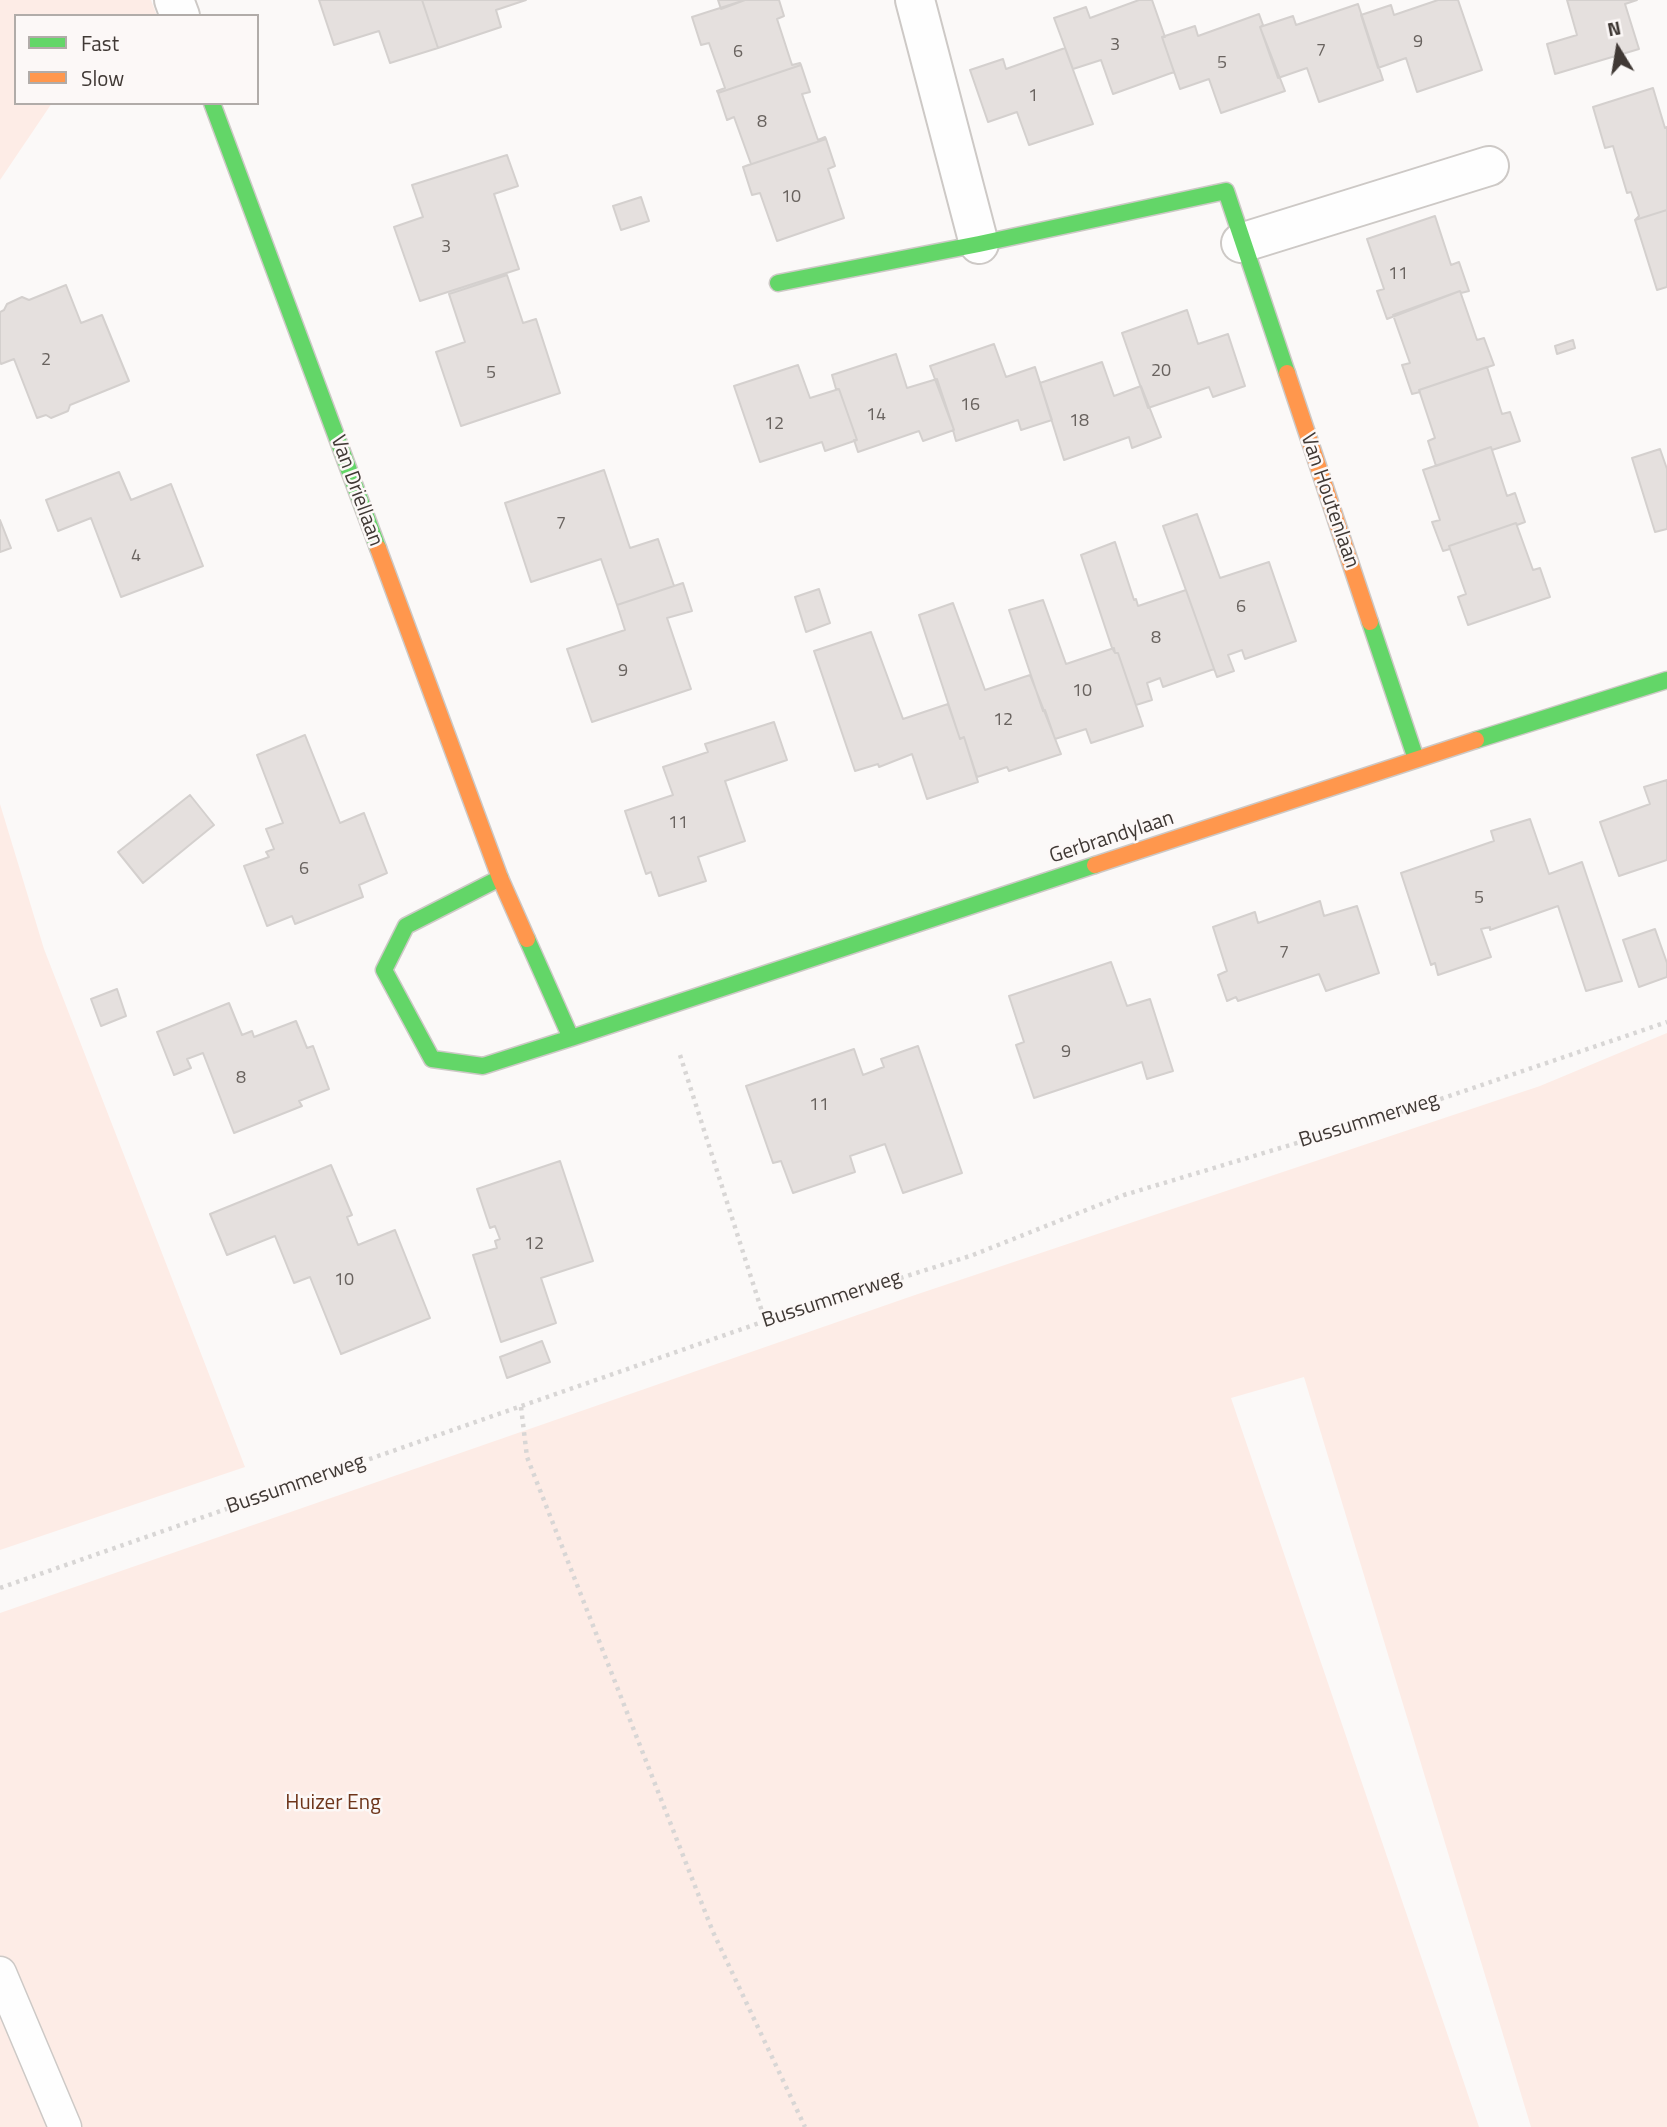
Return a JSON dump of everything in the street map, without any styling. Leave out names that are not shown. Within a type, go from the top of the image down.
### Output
[{"type":"street","points":[[915,0],[979,244]]},
{"type":"street","name":"Van Driellaan","points":[[213,105],[500,878],[571,1038]]},
{"type":"street","points":[[1241,243],[1489,166]]},
{"type":"street","name":"Van Houtenlaan","points":[[778,284],[1226,191],[1241,243],[1416,759]]},
{"type":"street","name":"Gerbrandylaan","points":[[571,1038],[1416,759],[1667,680]]},
{"type":"street","points":[[500,878],[406,926],[384,970],[432,1059],[483,1066],[571,1038]]},
{"type":"lane","points":[[0,1973],[65,2127]]},
{"type":"path","points":[[665,1008],[765,1321]]},
{"type":"path","name":"Bussummerweg","points":[[0,1588],[765,1321],[973,1255],[1124,1195],[1420,1106],[1667,1022]]},
{"type":"path","points":[[521,1406],[527,1457],[708,1919],[805,2127]]},
{"type":"green space","points":[[0,0],[151,0],[156,14],[14,14],[14,105],[51,105],[0,180]]},
{"type":"green space","points":[[0,804],[44,949],[245,1467],[0,1550]]},
{"type":"green space","name":"Huizer Eng","points":[[1667,1033],[1667,2127],[1531,2127],[1304,1377],[1231,1398],[1479,2127],[0,2127],[0,1613],[915,1295],[1540,1086]]},
{"type":"building","points":[[319,0],[422,0],[438,48],[390,63],[379,31],[334,45]]},
{"type":"building","points":[[422,0],[526,0],[496,10],[501,27],[438,48]]},
{"type":"building","points":[[718,0],[745,0],[721,9]]},
{"type":"building","points":[[745,0],[779,0],[784,16],[777,19],[792,65],[801,65],[718,93],[717,91],[725,88],[709,43],[701,45],[692,17]]},
{"type":"building","points":[[1139,0],[1152,0],[1174,72],[1113,94],[1101,60],[1073,69],[1054,18],[1086,7],[1090,18]]},
{"type":"building","points":[[1438,0],[1458,0],[1482,70],[1417,92],[1406,58],[1378,68],[1361,15],[1391,5],[1394,15]]},
{"type":"building","points":[[1567,0],[1637,0],[1625,4],[1639,49],[1555,74],[1547,44],[1577,35]]},
{"type":"building","points":[[1358,4],[1383,80],[1319,102],[1307,68],[1278,78],[1260,27],[1293,16],[1296,25]]},
{"type":"building","points":[[1259,14],[1263,25],[1260,27],[1285,91],[1221,113],[1209,79],[1180,89],[1162,37],[1195,26],[1198,36]]},
{"type":"building","points":[[1065,48],[1093,124],[1029,145],[1017,112],[988,122],[970,70],[1003,59],[1006,69]]},
{"type":"building","points":[[801,65],[810,92],[802,94],[818,140],[825,137],[826,139],[743,167],[751,164],[734,117],[727,120],[718,93]]},
{"type":"building","points":[[1653,88],[1665,128],[1667,127],[1667,210],[1635,220],[1639,216],[1631,192],[1627,193],[1613,146],[1605,148],[1593,107]]},
{"type":"building","points":[[826,139],[835,166],[828,169],[844,218],[777,241],[760,193],[752,195],[743,167]]},
{"type":"building","points":[[507,155],[518,186],[494,194],[519,269],[420,301],[394,227],[423,217],[412,185]]},
{"type":"building","points":[[641,197],[649,221],[621,230],[613,206]]},
{"type":"building","points":[[1667,210],[1667,287],[1657,290],[1635,220]]},
{"type":"building","points":[[1435,216],[1451,265],[1459,262],[1469,291],[1460,291],[1387,319],[1377,291],[1384,289],[1367,239]]},
{"type":"building","points":[[507,275],[523,323],[536,319],[560,393],[461,426],[436,352],[465,342],[449,294]]},
{"type":"building","points":[[66,285],[81,323],[102,315],[129,381],[70,405],[68,411],[51,418],[46,415],[37,418],[14,359],[1,364],[0,312],[7,304],[22,297],[29,300]]},
{"type":"building","points":[[1460,291],[1477,340],[1484,338],[1494,365],[1412,394],[1402,365],[1410,363],[1393,315]]},
{"type":"building","points":[[1187,310],[1198,344],[1228,334],[1245,386],[1213,397],[1209,387],[1148,408],[1122,333]]},
{"type":"building","points":[[1573,340],[1575,348],[1557,354],[1555,346]]},
{"type":"building","points":[[994,344],[1006,377],[1035,367],[1052,420],[1021,430],[1018,420],[956,441],[930,366]]},
{"type":"building","points":[[896,354],[907,388],[937,379],[954,430],[923,441],[919,431],[858,452],[854,440],[857,440],[832,375]]},
{"type":"building","points":[[1102,362],[1114,396],[1141,386],[1161,437],[1132,448],[1129,437],[1064,460],[1040,383]]},
{"type":"building","points":[[798,365],[810,398],[839,389],[857,440],[825,451],[822,442],[760,462],[734,386]]},
{"type":"building","points":[[1487,367],[1502,414],[1510,412],[1520,441],[1492,450],[1491,447],[1436,466],[1428,441],[1435,438],[1419,390]]},
{"type":"building","points":[[1491,447],[1507,496],[1515,493],[1525,522],[1449,546],[1450,549],[1443,551],[1432,522],[1440,520],[1423,470]]},
{"type":"building","points":[[1660,449],[1667,469],[1667,529],[1655,532],[1632,458]]},
{"type":"building","points":[[604,470],[630,548],[658,539],[674,586],[617,605],[601,559],[531,582],[505,503]]},
{"type":"building","points":[[119,472],[131,500],[171,484],[203,566],[121,597],[91,518],[58,531],[46,500]]},
{"type":"building","points":[[1197,514],[1220,578],[1269,562],[1296,641],[1245,659],[1242,650],[1228,655],[1234,671],[1217,677],[1163,526]]},
{"type":"building","points":[[0,520],[11,548],[0,552]]},
{"type":"building","points":[[1516,523],[1533,570],[1540,568],[1550,597],[1468,625],[1458,597],[1466,594],[1449,546]]},
{"type":"building","points":[[1115,542],[1138,606],[1186,590],[1214,669],[1163,687],[1160,678],[1147,683],[1152,700],[1136,705],[1118,653],[1112,648],[1081,555]]},
{"type":"building","points":[[683,583],[692,611],[667,618],[691,689],[592,722],[567,649],[625,630],[617,605]]},
{"type":"building","points":[[819,589],[830,623],[806,632],[795,597]]},
{"type":"building","points":[[1043,600],[1066,664],[1114,648],[1115,653],[1118,653],[1143,726],[1091,743],[1086,729],[1055,739],[1009,610]]},
{"type":"building","points":[[953,603],[985,690],[1030,675],[1061,754],[1009,771],[1007,767],[977,777],[964,737],[960,739],[919,615]]},
{"type":"building","points":[[871,632],[903,719],[948,704],[960,739],[964,737],[978,782],[927,799],[912,754],[879,767],[878,764],[855,771],[814,651]]},
{"type":"building","points":[[774,722],[787,760],[725,781],[745,841],[698,857],[706,881],[659,896],[651,872],[646,874],[625,811],[673,795],[663,767],[708,752],[705,744]]},
{"type":"building","points":[[305,735],[340,823],[364,813],[387,873],[359,885],[363,897],[295,924],[292,916],[267,926],[244,866],[269,857],[266,852],[274,849],[266,829],[283,823],[257,755]]},
{"type":"building","points":[[1667,780],[1667,860],[1619,876],[1600,822],[1650,804],[1644,787]]},
{"type":"building","points":[[190,795],[214,825],[143,883],[118,852]]},
{"type":"building","points":[[1530,819],[1549,874],[1582,862],[1622,981],[1586,991],[1558,906],[1490,930],[1490,927],[1481,929],[1491,957],[1438,975],[1435,963],[1431,965],[1401,873],[1494,841],[1491,831]]},
{"type":"building","points":[[1320,901],[1324,916],[1357,906],[1379,973],[1326,991],[1319,974],[1238,1001],[1236,997],[1227,1001],[1218,975],[1227,971],[1213,927],[1255,912],[1258,923]]},
{"type":"building","points":[[1655,929],[1667,963],[1667,977],[1639,987],[1623,940]]},
{"type":"building","points":[[1111,962],[1127,1006],[1150,999],[1173,1071],[1147,1079],[1142,1062],[1034,1098],[1016,1045],[1024,1042],[1009,996]]},
{"type":"building","points":[[117,989],[126,1016],[101,1026],[91,999]]},
{"type":"building","points":[[229,1003],[242,1035],[252,1031],[254,1037],[296,1021],[307,1048],[313,1046],[329,1089],[299,1101],[302,1106],[234,1133],[203,1053],[187,1059],[191,1068],[174,1075],[157,1032]]},
{"type":"building","points":[[918,1046],[962,1173],[903,1193],[885,1144],[850,1156],[855,1172],[793,1193],[781,1161],[773,1163],[746,1086],[854,1049],[863,1075],[884,1067],[881,1059]]},
{"type":"building","points":[[560,1161],[593,1261],[541,1278],[556,1323],[501,1342],[473,1255],[497,1248],[495,1241],[500,1239],[495,1226],[490,1228],[477,1189]]},
{"type":"building","points":[[331,1165],[352,1215],[347,1217],[358,1245],[395,1230],[430,1318],[341,1354],[310,1277],[294,1283],[275,1236],[227,1255],[210,1214]]},
{"type":"building","points":[[542,1341],[550,1362],[507,1378],[500,1357]]},
{"type":"traffic: fast","points":[[213,105],[378,548]]},
{"type":"traffic: fast","points":[[778,283],[979,244],[1226,191],[1287,373]]},
{"type":"traffic: fast","points":[[1370,622],[1416,759]]},
{"type":"traffic: fast","points":[[1476,740],[1667,680]]},
{"type":"traffic: fast","points":[[571,1038],[1095,865]]},
{"type":"traffic: fast","points":[[500,878],[406,926],[384,970],[432,1059],[483,1066],[571,1038],[527,939]]},
{"type":"traffic: slow","points":[[1287,373],[1370,622]]},
{"type":"traffic: slow","points":[[378,548],[500,878],[527,939]]},
{"type":"traffic: slow","points":[[1095,865],[1476,740]]}]
